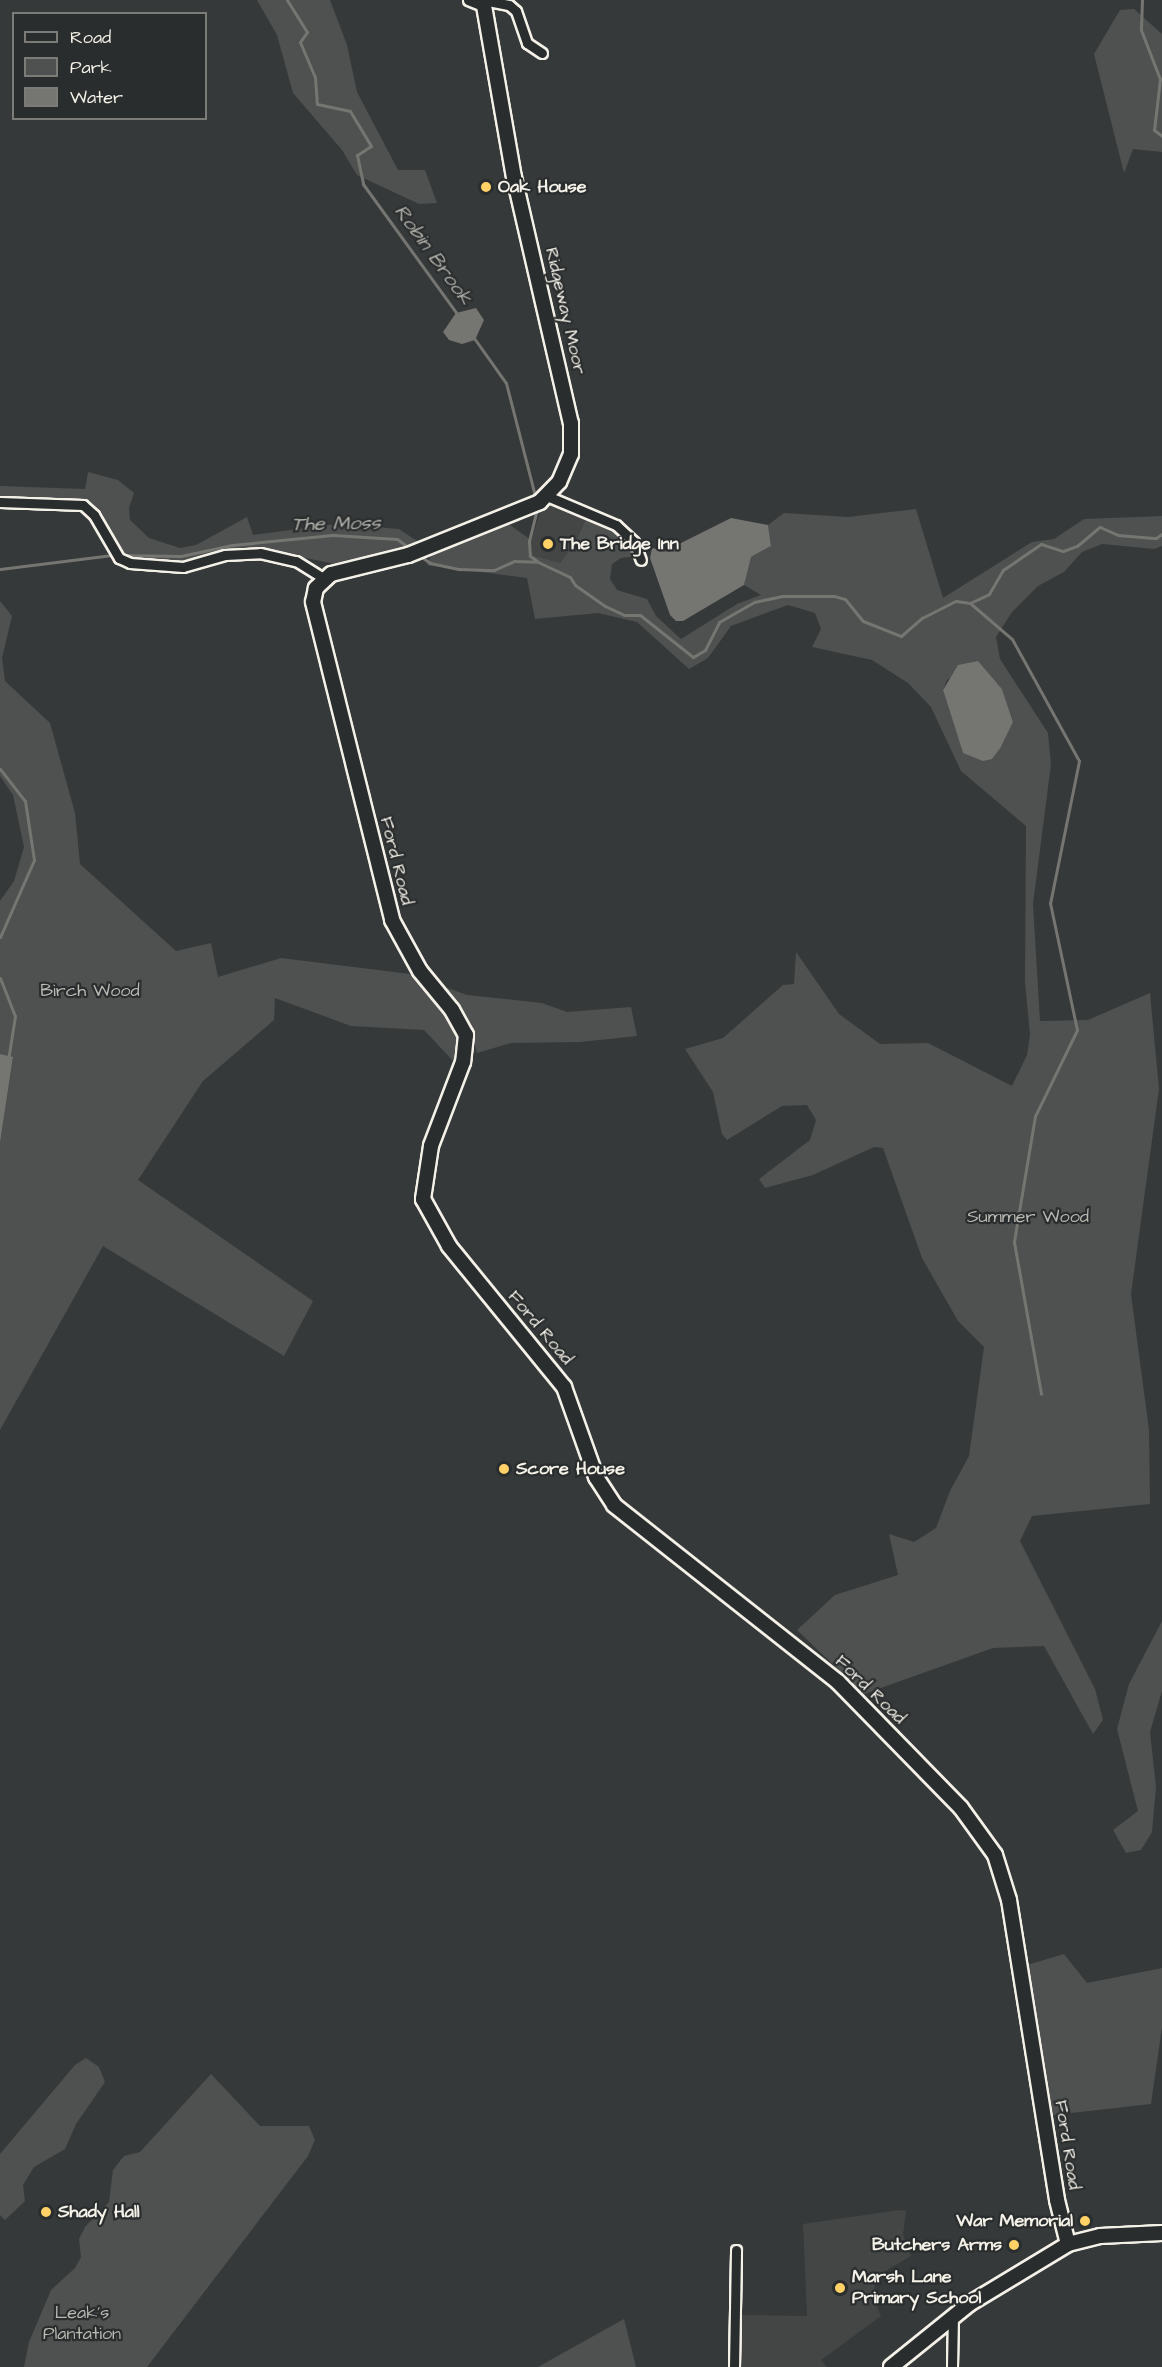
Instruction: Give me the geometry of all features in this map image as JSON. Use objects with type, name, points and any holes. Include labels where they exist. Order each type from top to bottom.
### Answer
[{"type":"street","points":[[468,0],[509,5],[516,11],[527,43],[542,53]]},
{"type":"street","name":"Ridgeway Moor","points":[[483,2],[514,177],[573,435],[568,464],[540,501]]},
{"type":"street","points":[[0,502],[82,505],[93,515],[119,558],[130,563],[183,567],[225,555],[260,553],[296,561],[325,579],[338,571],[408,555],[540,501],[616,525],[634,542],[641,560]]},
{"type":"street","name":"Ford Road","points":[[325,579],[314,594],[314,615],[392,920],[420,971],[452,1010],[466,1035],[463,1062],[431,1146],[423,1186],[428,1213],[489,1297],[561,1381],[596,1477],[614,1505],[837,1682],[961,1808],[995,1856],[1009,1900],[1052,2169],[1068,2244]]},
{"type":"street","points":[[891,2367],[953,2316],[1068,2244],[1100,2236],[1162,2233]]},
{"type":"street","points":[[734,2367],[735,2250]]},
{"type":"street","points":[[952,2367],[953,2316]]},
{"type":"shaded area","points":[[548,503],[586,519],[576,541],[560,563],[531,555],[531,540],[540,513],[548,509]]},
{"type":"shaded area","name":"Marsh Lane Primary School","points":[[899,2210],[906,2211],[903,2235],[911,2256],[875,2277],[874,2300],[881,2316],[821,2360],[827,2367],[741,2367],[741,2315],[807,2316],[803,2224]]},
{"type":"green space","points":[[257,0],[330,0],[347,45],[357,92],[398,170],[425,170],[437,203],[419,204],[357,175],[342,150],[293,93],[277,35]]},
{"type":"green space","points":[[1134,9],[1162,34],[1162,152],[1133,149],[1124,173],[1094,54],[1120,10]]},
{"type":"green space","points":[[88,472],[118,480],[134,493],[129,508],[130,520],[149,538],[180,548],[196,545],[247,517],[253,535],[338,524],[399,529],[423,545],[340,565],[266,550],[189,562],[140,561],[118,549],[85,503],[0,499],[0,486],[85,489]]},
{"type":"green space","name":"Summer Wood","points":[[916,509],[943,598],[1032,542],[1054,539],[1084,519],[1162,516],[1162,546],[1154,549],[1102,544],[1082,552],[1064,572],[1038,586],[1012,612],[996,637],[1000,659],[1048,733],[1051,764],[1033,904],[1040,1021],[1088,1020],[1150,993],[1159,1089],[1131,1294],[1149,1430],[1150,1504],[1032,1516],[1020,1541],[1095,1689],[1103,1720],[1093,1734],[1044,1646],[993,1648],[864,1694],[797,1630],[835,1595],[898,1575],[889,1534],[914,1542],[936,1528],[950,1491],[969,1456],[984,1347],[958,1321],[922,1258],[883,1148],[874,1147],[813,1175],[765,1188],[759,1179],[810,1140],[816,1120],[807,1105],[782,1106],[727,1140],[722,1134],[713,1092],[685,1049],[723,1038],[783,985],[794,984],[796,952],[839,1014],[880,1044],[928,1043],[1012,1086],[1027,1055],[1030,1035],[1025,982],[1026,826],[961,771],[931,707],[908,683],[872,660],[812,647],[821,629],[815,613],[788,605],[731,626],[708,658],[689,669],[637,622],[598,613],[535,619],[527,578],[427,565],[433,551],[506,522],[531,540],[531,555],[560,563],[576,541],[586,519],[602,523],[626,537],[636,556],[621,558],[612,564],[610,579],[617,590],[647,599],[656,616],[681,639],[737,604],[761,595],[744,585],[746,572],[751,557],[771,546],[768,525],[784,513],[848,517]],"holes":[[[978,662],[1002,689],[1013,722],[1001,747],[963,753],[943,690],[947,680]]]},
{"type":"green space","name":"Birch Wood","points":[[0,601],[12,616],[2,658],[5,681],[50,723],[75,813],[80,864],[176,951],[211,943],[218,977],[281,958],[410,974],[448,1014],[459,1040],[455,1063],[424,1030],[351,1026],[275,998],[274,1020],[203,1081],[138,1180],[313,1301],[284,1356],[103,1246],[0,1430],[0,1143],[13,1058],[0,1054],[0,901],[14,881],[24,847],[13,795],[0,776]]},
{"type":"green space","points":[[436,984],[467,995],[542,1003],[567,1012],[631,1007],[637,1036],[580,1042],[511,1043],[477,1053],[470,1029]]},
{"type":"green space","points":[[1162,1621],[1162,1691],[1150,1732],[1156,1787],[1152,1832],[1141,1850],[1126,1853],[1113,1830],[1138,1811],[1117,1729],[1129,1684]]},
{"type":"green space","points":[[1064,1954],[1087,1983],[1162,1968],[1162,2027],[1151,2104],[1053,2115],[1027,1965]]},
{"type":"green space","points":[[86,2058],[99,2067],[105,2082],[76,2124],[65,2149],[34,2167],[23,2185],[25,2201],[5,2220],[0,2215],[0,2154],[75,2065]]},
{"type":"green space","name":"Leak's Plantation","points":[[211,2074],[260,2126],[309,2126],[315,2140],[308,2156],[147,2367],[24,2367],[29,2342],[51,2290],[75,2268],[81,2257],[79,2239],[85,2227],[109,2202],[113,2170],[124,2156],[140,2152]]},
{"type":"green space","points":[[624,2319],[636,2367],[538,2367],[588,2339]]},
{"type":"water","points":[[476,308],[484,320],[475,340],[462,344],[449,340],[443,332],[456,313]]},
{"type":"water","points":[[731,518],[768,525],[771,546],[751,557],[744,585],[683,621],[676,621],[670,615],[650,558],[652,548],[665,551]]},
{"type":"water","points":[[978,661],[1002,689],[1013,722],[1001,747],[992,759],[983,761],[963,753],[943,690],[958,665]]},
{"type":"water","points":[[0,1054],[13,1057],[0,1143]]},
{"type":"waterway","name":"Robin Brook","points":[[287,0],[307,32],[300,42],[315,77],[317,104],[350,111],[371,146],[357,155],[363,184],[458,315]]},
{"type":"waterway","points":[[1142,0],[1141,30],[1160,79],[1154,130],[1162,136]]},
{"type":"waterway","name":"Robin Brook","points":[[474,338],[506,383],[536,500]]},
{"type":"waterway","name":"Robin Brook","points":[[537,509],[529,541],[530,556],[537,561]]},
{"type":"waterway","name":"The Moss","points":[[419,555],[430,563],[459,569],[494,570],[514,561],[538,562],[570,577],[575,585],[605,606],[624,615],[640,615],[693,657],[705,650],[719,622],[754,602],[782,596],[834,596],[845,599],[863,621],[901,636],[922,618],[956,601],[970,603],[989,594],[1003,570],[1041,544],[1063,551],[1077,546],[1100,527],[1118,535],[1156,538],[1162,534]]},
{"type":"waterway","name":"The Moss","points":[[0,569],[112,555],[181,556],[232,545],[333,535],[397,539],[411,549]]},
{"type":"waterway","points":[[970,603],[1012,639],[1079,761],[1050,903],[1077,1030],[1035,1116],[1014,1242],[1041,1394]]},
{"type":"waterway","points":[[0,769],[25,801],[34,860],[0,937]]},
{"type":"waterway","points":[[0,978],[15,1016],[8,1060]]},
{"type":"place","name":"Oak House","points":[[486,187]]},
{"type":"place","name":"The Bridge Inn","points":[[548,544]]},
{"type":"place","name":"Score House","points":[[504,1469]]},
{"type":"place","name":"Shady Hall","points":[[46,2212]]},
{"type":"place","name":"War Memorial","points":[[1085,2221]]},
{"type":"place","name":"Butchers Arms","points":[[1014,2245]]},
{"type":"place","name":"Marsh Lane Primary School","points":[[840,2288]]}]
